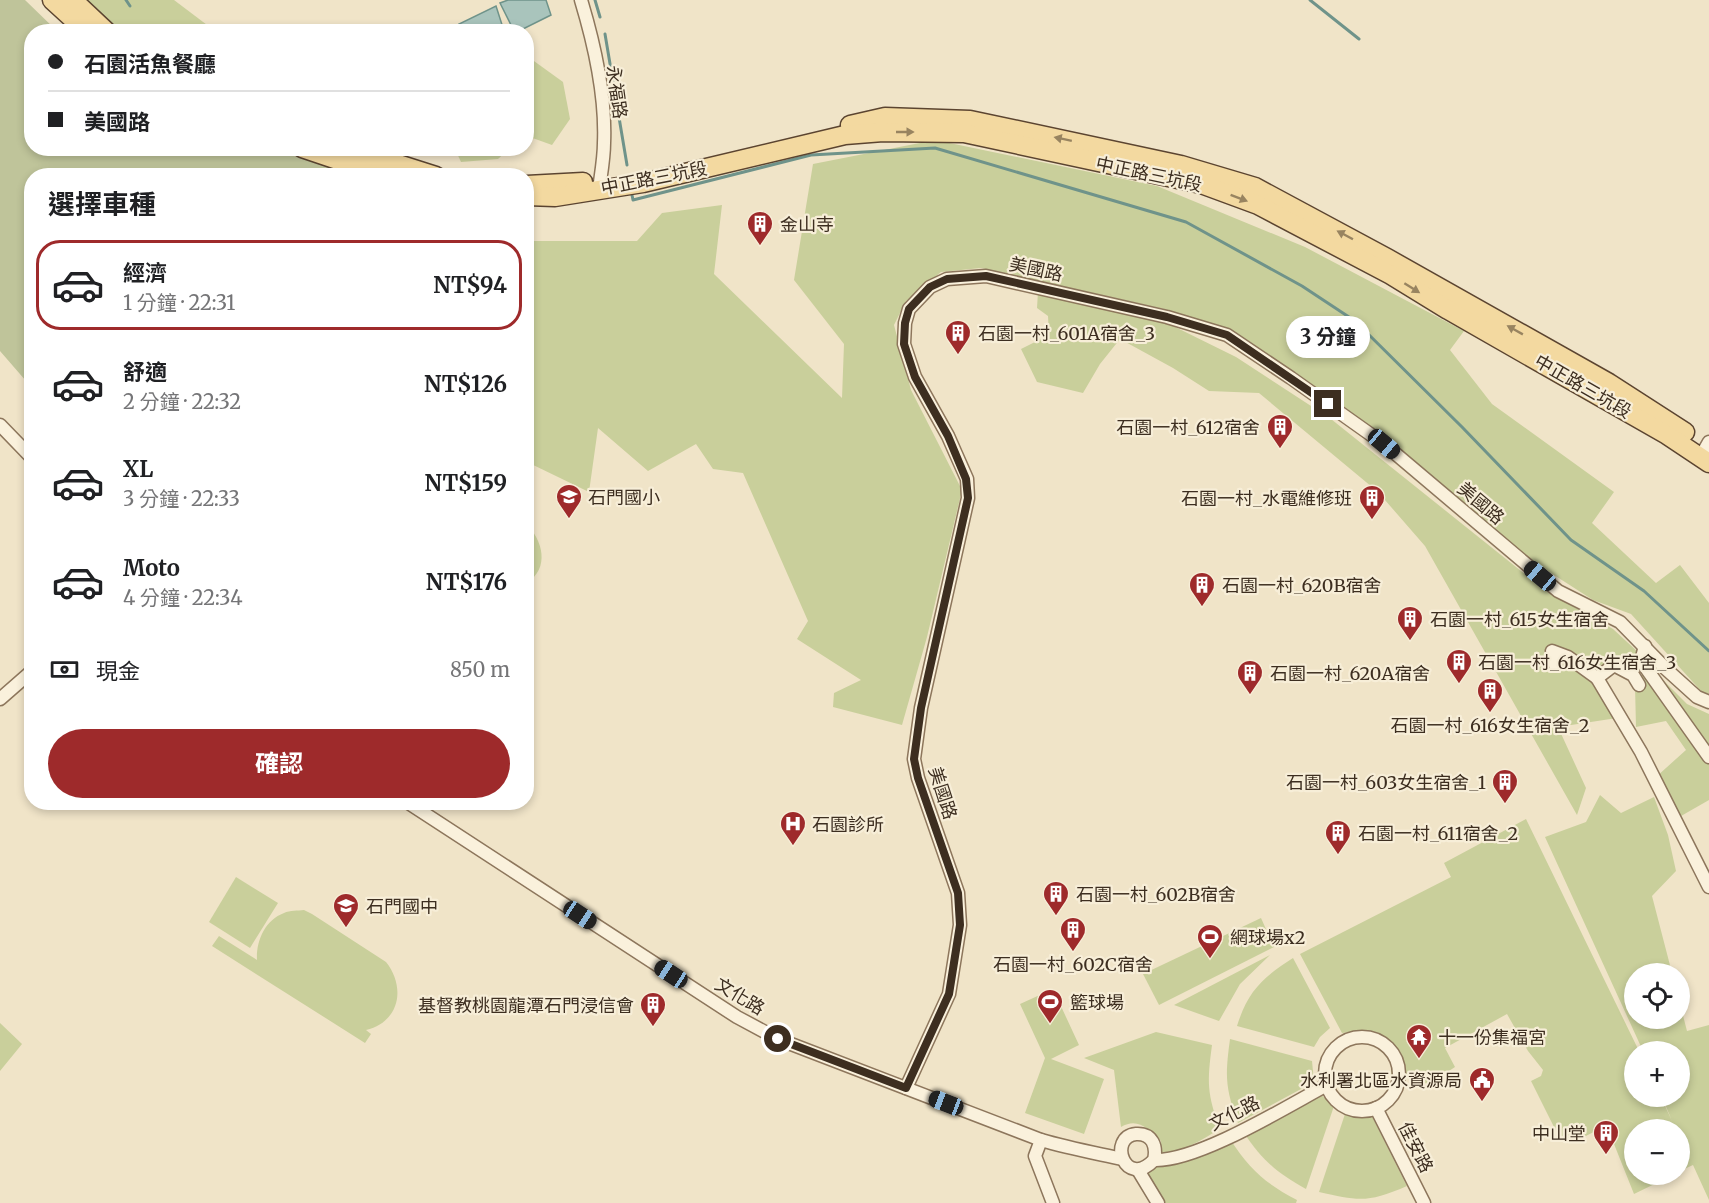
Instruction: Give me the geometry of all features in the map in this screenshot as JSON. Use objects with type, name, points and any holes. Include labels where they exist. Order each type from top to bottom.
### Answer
[{"type":"main road","points":[[52,0],[78,24]]},
{"type":"main road","points":[[73,0],[98,24]]},
{"type":"main road","name":"中正路三坑段","points":[[534,185],[643,183],[845,135],[883,132],[964,133],[1201,184],[1258,205],[1391,275],[1619,407],[1707,451]]},
{"type":"main road","points":[[328,156],[367,168]]},
{"type":"main road","points":[[373,156],[411,168]]},
{"type":"main road","name":"中正路三坑段","points":[[534,196],[555,197],[600,185]]},
{"type":"street","name":"永福路","points":[[581,0],[588,24],[603,106],[604,143],[600,185]]},
{"type":"street","name":"美國路","points":[[906,1088],[949,994],[960,925],[958,893],[918,778],[914,759],[921,708],[968,498],[966,479],[948,436],[915,377],[904,344],[905,323],[909,309],[930,287],[947,279],[986,276],[1167,317],[1227,335],[1384,444],[1558,591],[1620,622],[1697,697],[1709,702]]},
{"type":"street","points":[[0,425],[24,450]]},
{"type":"street","points":[[1645,646],[1641,661],[1709,757]]},
{"type":"street","points":[[1555,665],[1552,651],[1568,657],[1597,678],[1641,752],[1709,886]]},
{"type":"street","points":[[1597,678],[1614,664],[1633,675],[1639,685]]},
{"type":"street","points":[[0,699],[24,678]]},
{"type":"street","name":"文化路","points":[[419,810],[737,1017],[778,1039],[1041,1140],[1077,1151],[1122,1159],[1126,1165],[1138,1170],[1147,1167],[1154,1160],[1167,1161],[1192,1153],[1234,1134],[1327,1085]]},
{"type":"street","points":[[1356,1038],[1375,1040],[1383,1044],[1395,1059],[1398,1078],[1391,1096],[1376,1107],[1361,1111],[1346,1107],[1334,1098],[1327,1085],[1325,1070],[1327,1062],[1335,1049],[1347,1040],[1356,1038]]},
{"type":"street","name":"佳安路","points":[[1376,1107],[1424,1203]]},
{"type":"street","points":[[1122,1159],[1121,1149],[1125,1140],[1134,1134],[1144,1135],[1152,1141],[1156,1150],[1154,1160]]},
{"type":"street","points":[[1041,1140],[1035,1156],[1053,1203]]},
{"type":"street","points":[[1138,1170],[1158,1203]]},
{"type":"green space","points":[[0,0],[25,0],[50,24],[24,24],[24,156],[294,156],[334,168],[24,168],[24,379],[0,351]]},
{"type":"green space","points":[[85,0],[174,0],[206,24],[113,24]]},
{"type":"green space","points":[[534,61],[563,82],[570,119],[552,145],[534,139]]},
{"type":"green space","points":[[935,140],[1157,186],[1305,247],[1464,331],[1450,350],[1492,404],[1614,492],[1592,523],[1656,583],[1680,565],[1709,603],[1709,694],[1702,692],[1631,614],[1593,600],[1526,557],[1295,375],[1164,309],[981,268],[941,272],[906,301],[894,325],[911,390],[962,490],[927,637],[902,725],[833,707],[834,693],[861,680],[797,639],[808,621],[743,473],[713,469],[696,444],[648,471],[598,428],[589,492],[534,465],[534,241],[637,241],[662,213],[722,205],[714,274],[842,398],[844,344],[794,280],[813,164]]},
{"type":"green space","points":[[458,156],[501,156],[498,159],[461,162]]},
{"type":"green space","points":[[1038,292],[1161,320],[1236,357],[1331,419],[1546,591],[1613,629],[1639,653],[1600,674],[1617,718],[1558,727],[1586,788],[1577,815],[1425,546],[1378,492],[1259,393],[1209,391],[1120,339],[1100,364],[1083,393],[1037,382],[1021,349],[1049,335],[1048,316],[1037,308]]},
{"type":"green space","points":[[534,534],[542,554],[539,570],[534,577]]},
{"type":"green space","points":[[1648,665],[1687,704],[1709,714],[1709,800],[1681,816],[1656,777],[1686,750],[1666,721],[1636,727],[1635,686]]},
{"type":"green space","points":[[1600,795],[1621,813],[1654,797],[1668,835],[1676,871],[1652,896],[1669,963],[1624,963],[1624,1010],[1545,837],[1586,822]]},
{"type":"green space","points":[[1526,819],[1624,1020],[1624,1029],[1628,1029],[1634,1041],[1624,1041],[1624,1107],[1666,1107],[1671,1119],[1624,1119],[1624,1169],[1612,1139],[1618,1136],[1611,1123],[1582,1138],[1560,1139],[1531,1081],[1541,1076],[1543,1070],[1528,1051],[1507,1014],[1445,1048],[1455,1067],[1429,1084],[1391,1075],[1389,1054],[1379,1040],[1363,1033],[1342,1033],[1300,954],[1451,877],[1444,863]]},
{"type":"green space","points":[[236,877],[278,903],[250,948],[209,922]]},
{"type":"green space","points":[[304,910],[386,962],[392,972],[397,992],[393,1012],[377,1026],[366,1030],[371,1034],[365,1043],[212,946],[219,936],[257,960],[260,939],[267,926],[277,916],[286,912]]},
{"type":"green space","name":"網球場x2","points":[[1261,918],[1274,947],[1159,1005],[1143,974]]},
{"type":"green space","points":[[1270,955],[1240,984],[1219,1021],[1174,1005]]},
{"type":"green space","points":[[1293,958],[1330,1028],[1320,1037],[1314,1047],[1237,1026],[1251,994],[1273,972]]},
{"type":"green space","points":[[1053,989],[1079,1045],[1051,1059],[1104,1079],[1084,1134],[1025,1113],[1045,1058],[1020,1004]]},
{"type":"green space","points":[[0,1023],[22,1044],[0,1071]]},
{"type":"green space","points":[[1709,1025],[1709,1200],[1693,1165],[1690,1166],[1690,1119],[1671,1119],[1666,1107],[1690,1107],[1690,1041],[1638,1041],[1633,1029],[1686,1029],[1687,1031]]},
{"type":"green space","points":[[1156,1032],[1212,1045],[1209,1088],[1220,1129],[1191,1145],[1167,1153],[1160,1152],[1161,1141],[1142,1126],[1133,1123],[1121,1127],[1114,1070],[1084,1058]]},
{"type":"green space","points":[[1230,1039],[1312,1061],[1314,1082],[1238,1123],[1227,1081]]},
{"type":"green space","points":[[1319,1093],[1334,1106],[1306,1189],[1271,1165],[1244,1133]]},
{"type":"green space","points":[[1369,1110],[1407,1186],[1373,1198],[1363,1199],[1319,1192],[1346,1111],[1360,1113]]},
{"type":"green space","points":[[1230,1139],[1259,1175],[1297,1200],[1296,1203],[1165,1203],[1145,1168],[1159,1160],[1172,1165],[1194,1158]]},
{"type":"green space","points":[[1630,1185],[1652,1185],[1634,1194]]},
{"type":"water","points":[[508,0],[546,0],[551,15],[533,24],[510,24],[500,3]]},
{"type":"water","points":[[496,6],[502,24],[459,24]]},
{"type":"waterway","points":[[126,0],[130,6]]},
{"type":"waterway","points":[[595,0],[600,17]]},
{"type":"waterway","points":[[1310,0],[1359,39]]},
{"type":"waterway","points":[[605,34],[627,165]]},
{"type":"waterway","points":[[632,195],[633,200],[811,155],[935,148],[1186,222],[1302,286],[1355,321],[1571,540],[1644,591],[1709,651]]},
{"type":"place","name":"金山寺","points":[[760,247]]},
{"type":"place","name":"石園一村_601A宿舍_3","points":[[958,356]]},
{"type":"place","name":"石園一村_612宿舍","points":[[1280,450]]},
{"type":"place","name":"石門國小","points":[[569,520]]},
{"type":"place","name":"石園一村_水電維修班","points":[[1372,521]]},
{"type":"place","name":"石園一村_620B宿舍","points":[[1202,608]]},
{"type":"place","name":"石園一村_615女生宿舍","points":[[1410,642]]},
{"type":"place","name":"石園一村_616女生宿舍_3","points":[[1459,685]]},
{"type":"place","name":"石園一村_620A宿舍","points":[[1250,696]]},
{"type":"place","name":"石園一村_616女生宿舍_2","points":[[1490,714]]},
{"type":"place","name":"石園一村_603女生宿舍_1","points":[[1505,805]]},
{"type":"place","name":"石園診所","points":[[793,847]]},
{"type":"place","name":"石園一村_611宿舍_2","points":[[1338,856]]},
{"type":"place","name":"石園一村_602B宿舍","points":[[1056,917]]},
{"type":"place","name":"石門國中","points":[[346,929]]},
{"type":"place","name":"石園一村_602C宿舍","points":[[1073,953]]},
{"type":"place","name":"網球場x2","points":[[1210,960]]},
{"type":"place","name":"籃球場","points":[[1050,1025]]},
{"type":"place","name":"基督教桃園龍潭石門浸信會","points":[[653,1028]]},
{"type":"place","name":"十一份集福宮","points":[[1419,1060]]},
{"type":"place","name":"水利署北區水資源局","points":[[1482,1103]]},
{"type":"place","name":"中山堂","points":[[1606,1156]]},
{"type":"route","points":[[778,1039],[906,1088],[949,994],[960,925],[958,893],[918,778],[914,759],[921,708],[968,498],[966,479],[948,436],[915,377],[904,344],[905,323],[909,309],[930,287],[947,279],[986,276],[1070,295],[1167,317],[1227,335],[1328,404]]}]
